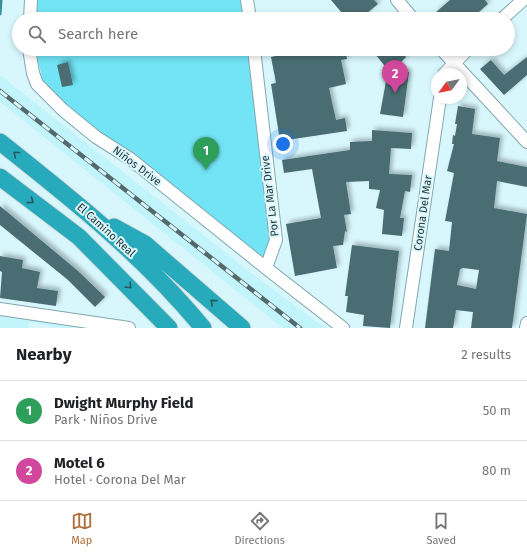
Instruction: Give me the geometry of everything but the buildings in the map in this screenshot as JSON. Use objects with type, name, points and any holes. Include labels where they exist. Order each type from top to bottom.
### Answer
[{"type":"highway","name":"El Camino Real","points":[[0,142],[90,214],[155,274],[203,328]]},
{"type":"highway","points":[[0,177],[79,237],[169,328]]},
{"type":"highway","points":[[90,214],[145,244],[242,328]]},
{"type":"street","points":[[30,12],[31,0]]},
{"type":"street","points":[[247,0],[249,12]]},
{"type":"street","points":[[396,0],[407,12]]},
{"type":"street","points":[[510,12],[523,0]]},
{"type":"street","name":"Niños Drive","points":[[31,56],[33,73],[37,84],[63,110],[96,137],[129,158],[266,268]]},
{"type":"street","name":"Por La Mar Drive","points":[[255,56],[276,240],[266,268]]},
{"type":"street","points":[[448,56],[527,142]]},
{"type":"street","points":[[449,68],[461,56]]},
{"type":"street","name":"Corona Del Mar","points":[[406,328],[439,104]]},
{"type":"street","points":[[266,268],[344,328]]},
{"type":"street","points":[[0,309],[128,328]]},
{"type":"street","points":[[526,328],[527,323]]},
{"type":"shaded area","points":[[37,0],[247,0],[249,12],[36,12]]},
{"type":"shaded area","points":[[37,56],[255,56],[276,240],[266,268],[56,98],[43,81]]},
{"type":"shaded area","points":[[0,75],[258,278],[325,328],[283,328],[0,102]]},
{"type":"shaded area","points":[[0,313],[74,328],[62,328],[29,322],[28,328],[0,328]]},
{"type":"waterway","points":[[0,14],[1,0]]},
{"type":"railway","points":[[0,91],[300,328]]},
{"type":"place","name":"Motel 6","points":[[395,93]]},
{"type":"place","name":"Dwight Murphy Field","points":[[206,170]]}]
